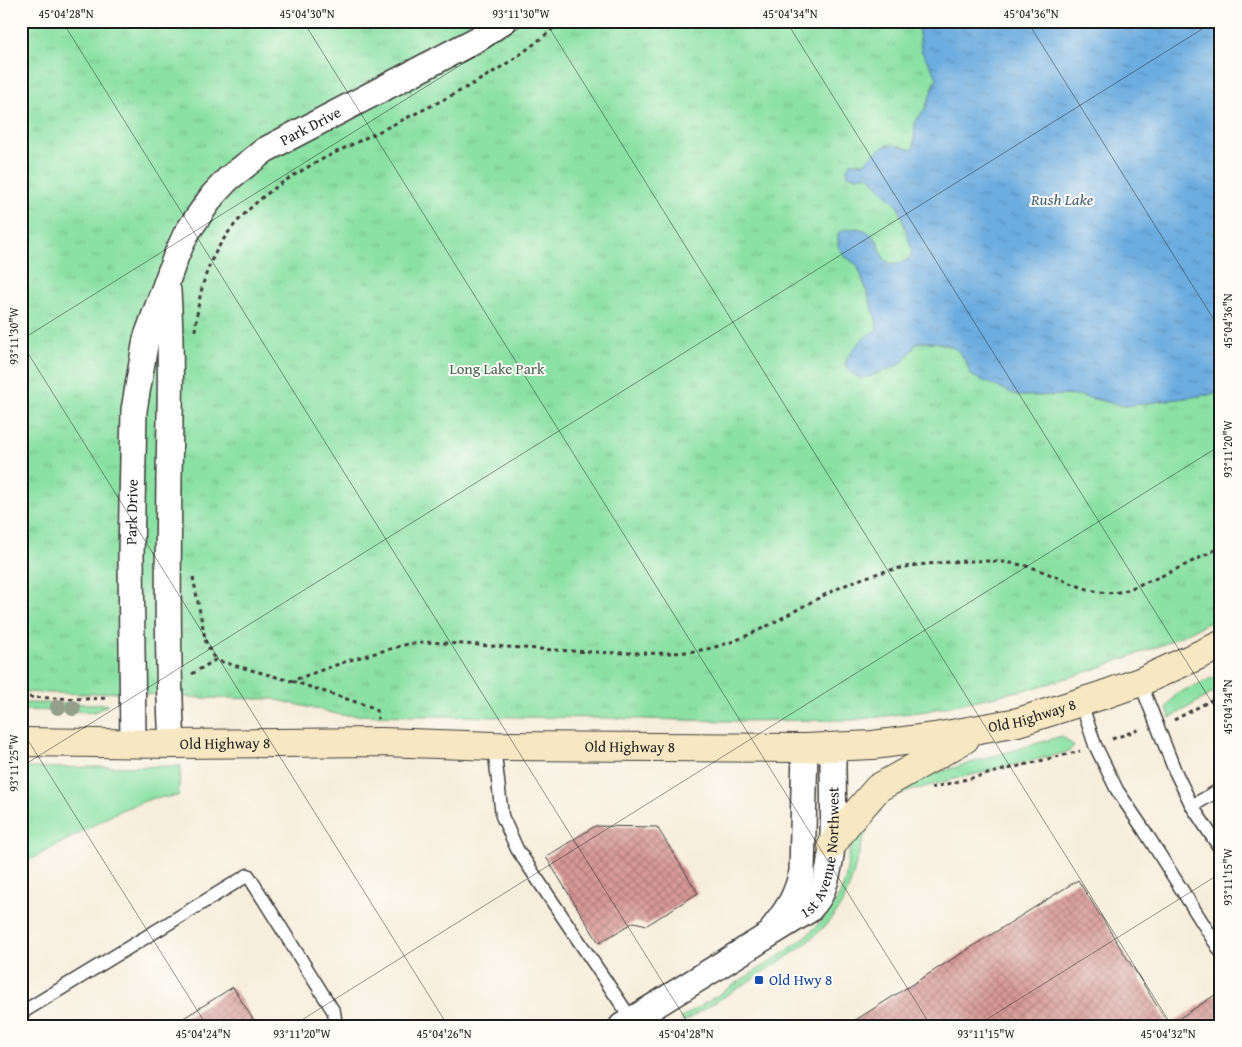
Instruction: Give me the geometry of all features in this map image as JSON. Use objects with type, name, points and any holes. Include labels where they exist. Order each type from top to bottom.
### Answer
[{"type":"street","name":"Park Drive","points":[[133,744],[131,554],[134,410],[146,339],[176,256],[186,234],[201,211],[228,179],[245,164],[286,137],[470,43],[504,21]]},
{"type":"street","name":"Park Drive","points":[[167,283],[171,338],[168,554],[169,688],[172,744]]},
{"type":"street","points":[[134,433],[170,434]]},
{"type":"street","points":[[131,554],[168,554]]},
{"type":"street","name":"Old Highway 8","points":[[21,742],[133,744],[382,742],[494,746],[833,748],[935,737],[1018,722],[1081,703],[1140,682],[1221,646]]},
{"type":"street","points":[[832,844],[878,788],[985,728]]},
{"type":"street","name":"1st Avenue Northwest","points":[[768,935],[787,910],[797,892],[802,872],[805,748]]},
{"type":"street","name":"1st Avenue Northwest","points":[[636,1021],[809,910],[822,893],[829,871],[832,844],[833,748]]},
{"type":"lane","points":[[1140,682],[1175,770],[1192,806],[1221,850]]},
{"type":"lane","points":[[1081,703],[1095,745],[1117,790],[1221,952]]},
{"type":"lane","points":[[494,746],[502,816],[517,849],[636,1021]]},
{"type":"lane","points":[[1192,806],[1221,789]]},
{"type":"lane","points":[[21,1013],[248,875],[334,1012],[336,1026]]},
{"type":"path","points":[[194,336],[202,289],[210,265],[227,235],[254,205],[274,188],[298,172],[501,69],[537,43],[561,21]]},
{"type":"path","points":[[291,681],[358,658],[408,644],[424,642],[606,653],[675,653],[697,651],[716,647],[778,621],[839,588],[888,570],[927,564],[997,560],[1027,566],[1092,590],[1108,593],[1119,592],[1153,580],[1221,547]]},
{"type":"path","points":[[193,575],[206,643],[215,660]]},
{"type":"path","points":[[190,675],[215,660],[291,681],[374,708],[377,712],[382,742]]},
{"type":"path","points":[[1172,720],[1221,695]]},
{"type":"path","points":[[21,697],[116,698]]},
{"type":"path","points":[[1109,740],[1142,729]]},
{"type":"path","points":[[929,789],[1080,751]]},
{"type":"green space","name":"Long Lake Park","points":[[21,21],[917,21],[922,52],[937,77],[926,107],[915,123],[914,146],[911,150],[896,146],[885,147],[864,163],[858,162],[856,177],[868,175],[898,206],[912,250],[909,259],[892,265],[883,258],[877,240],[868,232],[858,228],[846,229],[845,256],[858,266],[876,318],[877,329],[858,344],[845,363],[851,372],[859,378],[868,377],[901,364],[918,342],[935,342],[958,349],[967,361],[1019,396],[1077,395],[1125,406],[1221,393],[1221,617],[1162,645],[1090,671],[1037,687],[927,711],[853,720],[727,721],[341,715],[273,699],[202,698],[116,692],[88,694],[21,692]]},
{"type":"green space","points":[[1221,674],[1221,688],[1170,718],[1167,707],[1176,694]]},
{"type":"green space","points":[[21,703],[108,705],[95,712],[21,710]]},
{"type":"green space","points":[[1062,736],[1074,746],[1064,753],[946,781],[893,796],[889,794],[919,778]]},
{"type":"green space","points":[[181,766],[178,796],[153,798],[121,810],[21,865],[21,768]]},
{"type":"green space","points":[[874,806],[881,811],[870,824],[865,835],[843,902],[825,926],[791,954],[683,1022],[681,1018],[787,951],[811,932],[821,921],[839,896],[846,876],[850,848],[854,836]]},
{"type":"water","name":"Rush Lake","points":[[917,21],[1221,21],[1221,393],[1125,406],[1077,395],[1019,396],[970,375],[963,357],[952,347],[945,344],[928,342],[918,342],[901,364],[868,377],[859,378],[851,372],[845,364],[851,352],[858,344],[877,329],[876,318],[858,266],[845,256],[838,246],[838,233],[854,228],[865,230],[874,237],[883,257],[892,265],[909,260],[912,250],[898,206],[868,175],[856,177],[848,175],[847,169],[850,163],[864,163],[884,146],[895,145],[911,150],[914,146],[915,123],[926,107],[937,77],[922,52]]},
{"type":"building","points":[[595,826],[657,827],[698,893],[647,925],[634,922],[599,943],[546,857]]},
{"type":"building","points":[[1078,880],[1169,1025],[1221,991],[1221,1026],[846,1026]]},
{"type":"building","points":[[233,987],[257,1026],[171,1026]]},
{"type":"place","name":"Old Hwy 8","points":[[759,980]]}]
